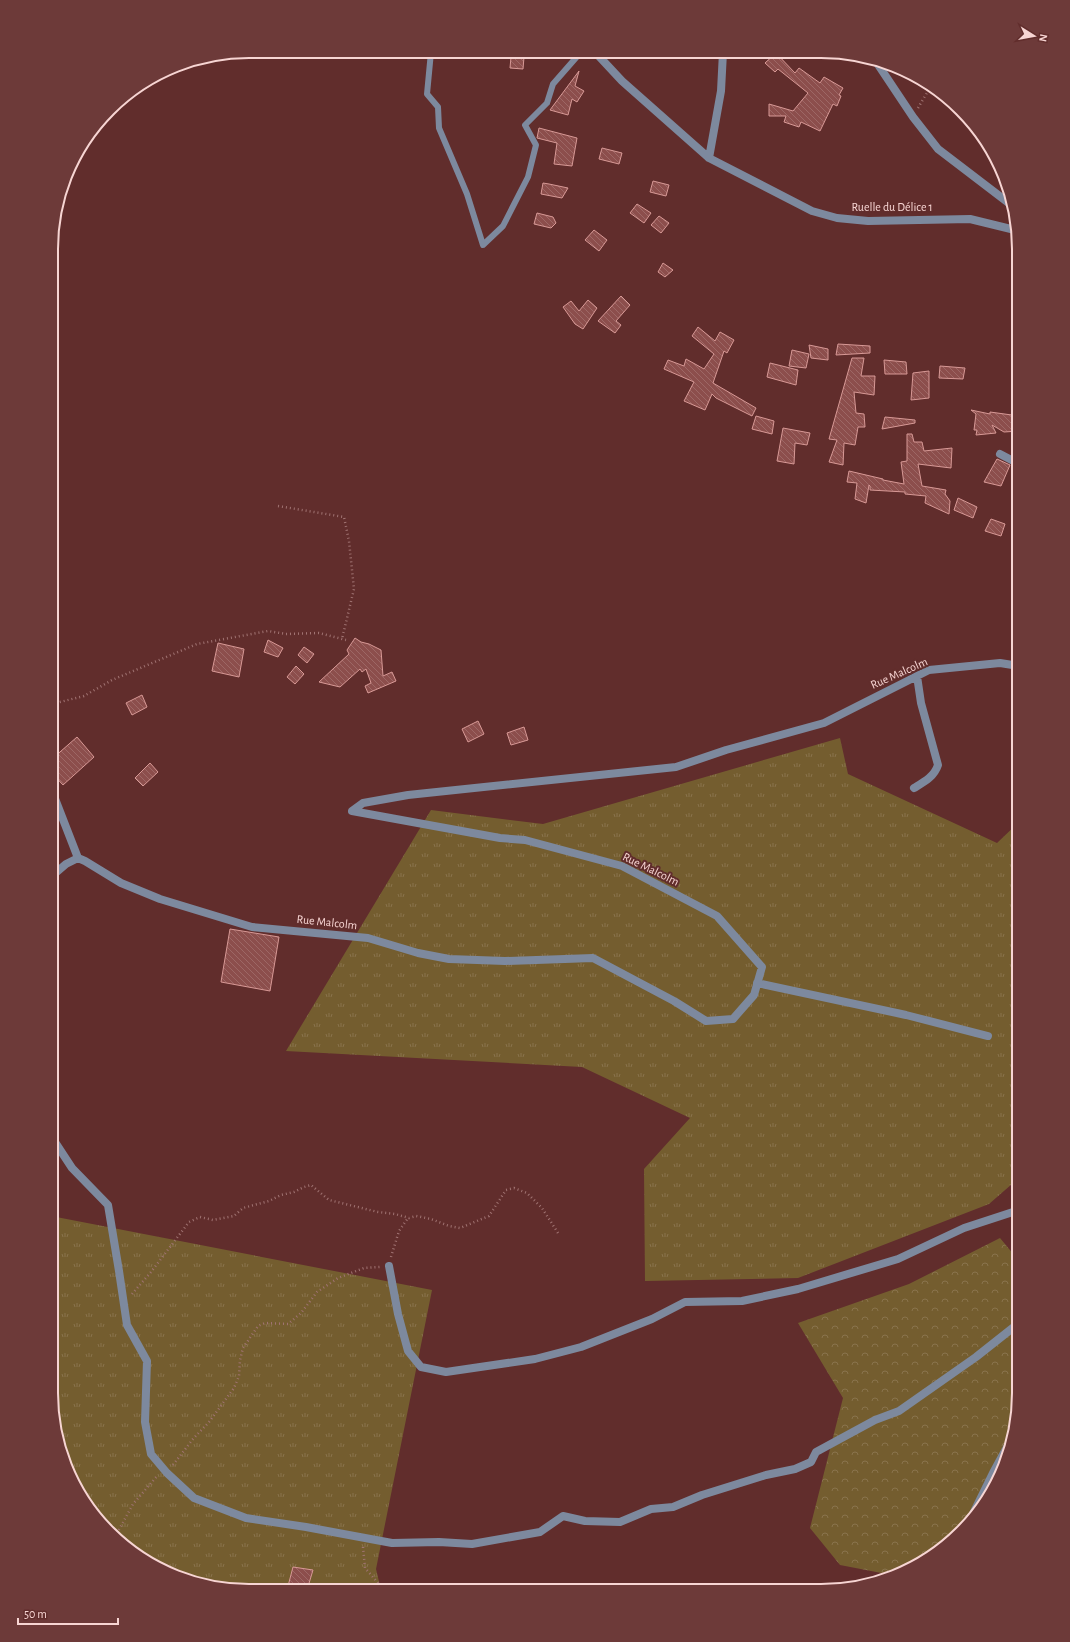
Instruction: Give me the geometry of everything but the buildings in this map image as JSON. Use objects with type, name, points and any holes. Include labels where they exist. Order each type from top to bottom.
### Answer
[{"type":"street","name":"Ruelle du Délice 1","points":[[601,58],[622,81],[709,158],[812,211],[837,218],[868,221],[970,219],[1011,229]]},
{"type":"street","points":[[709,158],[721,91],[723,58]]},
{"type":"street","points":[[880,67],[913,117],[938,149],[1005,200]]},
{"type":"street","points":[[1000,454],[1012,460]]},
{"type":"street","name":"Rue Malcolm","points":[[78,858],[121,883],[160,899],[252,927],[368,938],[418,953],[449,959],[505,961],[593,958],[674,1001],[706,1021],[733,1019],[754,995],[762,968],[717,916],[622,866],[525,840],[500,838],[352,811],[364,803],[408,795],[676,767],[726,750],[824,723],[929,670],[1000,663],[1012,665]]},
{"type":"street","points":[[914,788],[930,778],[936,772],[938,765],[921,703],[917,676]]},
{"type":"street","points":[[58,806],[78,858],[66,864],[58,871]]},
{"type":"street","points":[[757,983],[906,1015],[988,1036]]},
{"type":"street","points":[[58,1147],[72,1168],[108,1205],[127,1326],[147,1362],[145,1422],[151,1454],[165,1471],[194,1498],[246,1518],[392,1542],[472,1544],[540,1532],[563,1516],[585,1521],[620,1522],[651,1510],[672,1507],[702,1495],[766,1475],[795,1469],[811,1462],[816,1452],[875,1420],[899,1411],[976,1357],[1012,1329]]},
{"type":"street","points":[[389,1266],[398,1314],[408,1351],[421,1367],[446,1372],[535,1359],[581,1347],[652,1319],[685,1302],[742,1301],[798,1289],[898,1259],[964,1228],[1012,1212]]},
{"type":"street","points":[[982,1496],[998,1464]]},
{"type":"lane","points":[[431,58],[427,94],[438,107],[439,128],[467,194],[483,245],[503,226],[528,177],[536,145],[525,125],[547,103],[553,84],[576,58]]},
{"type":"path","points":[[913,117],[928,91]]},
{"type":"path","points":[[278,506],[344,518],[349,541],[354,589],[342,639]]},
{"type":"path","points":[[58,702],[84,696],[112,680],[197,644],[268,631],[286,634],[318,633],[346,640]]},
{"type":"path","points":[[124,1303],[151,1272],[189,1222],[200,1217],[213,1220],[234,1216],[243,1208],[269,1201],[281,1194],[294,1192],[311,1185],[329,1200],[409,1218],[416,1216],[431,1219],[449,1226],[460,1228],[489,1216],[506,1190],[514,1188],[527,1193],[537,1203],[558,1233]]},
{"type":"path","points":[[118,1532],[133,1504],[209,1422],[234,1388],[239,1376],[240,1360],[243,1348],[258,1326],[265,1324],[288,1324],[301,1312],[317,1292],[338,1278],[364,1268],[389,1266],[399,1231],[409,1218]]},
{"type":"path","points":[[361,1537],[365,1568],[379,1584]]},
{"type":"green space","points":[[840,738],[848,774],[997,843],[1012,829],[1012,1184],[989,1204],[798,1278],[645,1281],[644,1169],[690,1118],[582,1067],[286,1051],[431,810],[543,824]]},
{"type":"green space","points":[[58,1217],[432,1290],[376,1569],[380,1584],[236,1584],[212,1580],[187,1574],[153,1558],[123,1537],[105,1519],[84,1489],[68,1455],[58,1406]]},
{"type":"green space","points":[[1000,1238],[1012,1253],[1012,1406],[1002,1455],[992,1478],[973,1509],[947,1537],[937,1545],[906,1564],[884,1574],[840,1565],[810,1528],[843,1398],[798,1323],[909,1284]]}]
